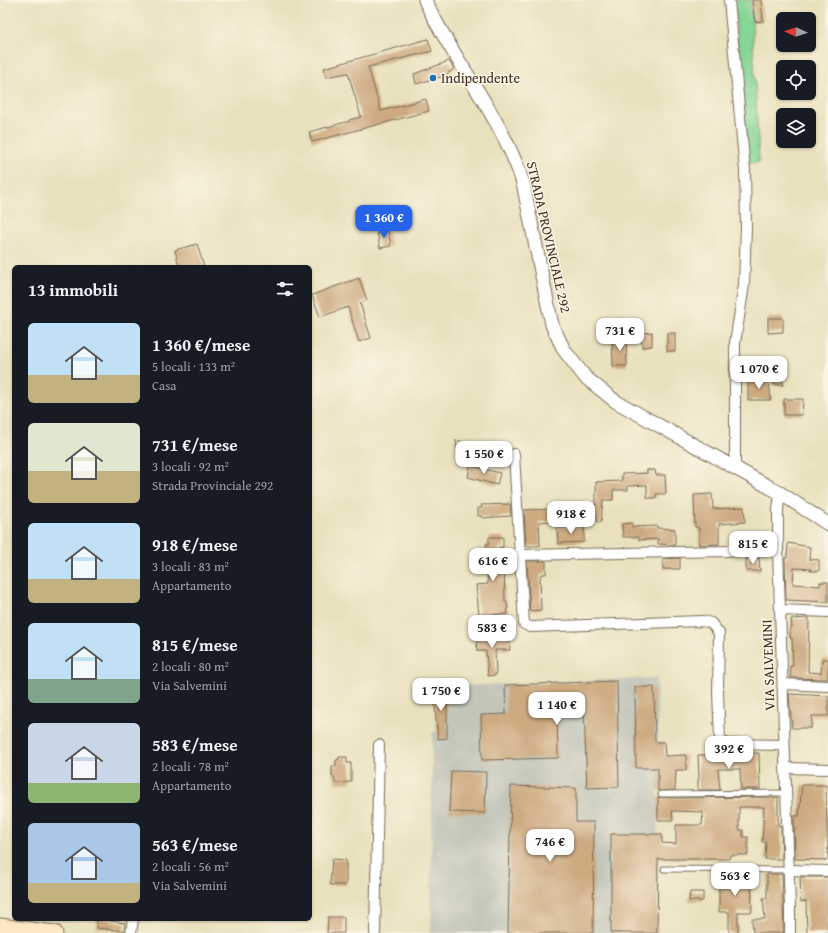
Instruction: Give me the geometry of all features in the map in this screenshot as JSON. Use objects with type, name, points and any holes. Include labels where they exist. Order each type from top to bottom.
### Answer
[{"type":"main road","points":[[0,926],[55,933]]},
{"type":"street","name":"STRADA PROVINCIALE 292","points":[[425,0],[439,27],[504,135],[516,162],[523,183],[552,325],[564,350],[585,377],[615,401],[735,467],[780,493],[828,524]]},
{"type":"street","points":[[729,0],[745,170],[746,227],[744,286],[735,343],[735,467]]},
{"type":"street","points":[[514,454],[522,620],[526,626],[702,621],[711,623],[719,633],[720,643],[718,692],[720,740],[727,744],[784,745]]},
{"type":"street","name":"VIA SALVEMINI","points":[[780,493],[778,510],[778,550],[790,933]]},
{"type":"street","points":[[519,555],[778,550]]},
{"type":"street","points":[[780,610],[828,612]]},
{"type":"street","points":[[783,684],[828,686]]},
{"type":"street","points":[[375,933],[379,745]]},
{"type":"street","points":[[785,768],[828,769]]},
{"type":"street","points":[[789,870],[828,871]]},
{"type":"street","points":[[131,933],[133,921]]},
{"type":"lane","points":[[661,794],[786,793]]},
{"type":"lane","points":[[664,869],[789,870]]},
{"type":"shaded area","points":[[657,678],[657,933],[431,933],[432,732],[437,732],[433,687]]},
{"type":"green space","points":[[734,0],[751,0],[759,162],[748,163]]},
{"type":"building","points":[[752,0],[761,0],[763,21],[755,22]]},
{"type":"building","points":[[428,39],[432,51],[368,67],[381,111],[426,99],[429,111],[312,142],[309,132],[361,117],[348,73],[326,77],[324,68]]},
{"type":"building","points":[[449,61],[454,69],[444,76],[416,84],[414,74]]},
{"type":"building","points":[[388,230],[391,246],[380,248],[377,232]]},
{"type":"building","points":[[197,244],[203,265],[179,265],[175,250]]},
{"type":"building","points":[[359,278],[367,300],[360,303],[371,338],[359,342],[348,307],[320,317],[312,295]]},
{"type":"building","points":[[768,318],[783,318],[783,332],[768,333]]},
{"type":"building","points":[[652,332],[652,346],[642,347],[641,333]]},
{"type":"building","points":[[667,333],[675,333],[675,351],[667,351]]},
{"type":"building","points":[[612,339],[626,339],[627,366],[613,366]]},
{"type":"building","points":[[774,376],[783,376],[783,385],[774,385]]},
{"type":"building","points":[[769,380],[771,400],[748,400],[748,381]]},
{"type":"building","points":[[784,399],[803,399],[802,415],[784,415]]},
{"type":"building","points":[[456,440],[473,445],[471,453],[457,449]]},
{"type":"building","points":[[470,466],[500,473],[497,485],[468,477]]},
{"type":"building","points":[[647,470],[655,470],[656,475],[665,475],[666,494],[656,494],[656,498],[647,498],[647,485],[628,486],[628,490],[613,490],[613,500],[603,500],[601,522],[597,522],[596,512],[590,512],[591,504],[596,505],[596,482],[622,481],[622,474],[647,473]]},
{"type":"building","points":[[712,494],[713,509],[744,507],[745,522],[719,524],[719,544],[699,545],[699,528],[695,527],[694,495]]},
{"type":"building","points":[[510,504],[511,516],[482,518],[482,516],[478,516],[478,508],[482,508],[481,505]]},
{"type":"building","points":[[553,509],[554,521],[539,522],[540,546],[526,546],[524,510]]},
{"type":"building","points":[[632,523],[632,527],[657,526],[657,528],[675,529],[675,545],[658,544],[658,539],[639,540],[639,537],[623,537],[622,524]]},
{"type":"building","points":[[584,527],[584,542],[558,543],[557,528]]},
{"type":"building","points":[[489,537],[503,537],[503,547],[498,548],[499,559],[504,559],[505,602],[507,602],[508,614],[479,615],[476,585],[488,584],[486,544],[489,544]]},
{"type":"building","points":[[788,543],[810,547],[809,559],[819,560],[819,571],[794,568],[793,584],[820,586],[820,582],[828,582],[828,602],[786,600],[785,558],[787,558]]},
{"type":"building","points":[[680,558],[680,569],[663,569],[663,559]]},
{"type":"building","points":[[759,558],[760,571],[746,571],[746,559]]},
{"type":"building","points":[[527,561],[546,561],[546,574],[541,574],[540,579],[541,610],[530,611]]},
{"type":"building","points":[[809,618],[808,672],[821,673],[822,659],[828,659],[828,679],[791,678],[790,666],[793,666],[792,638],[790,638],[790,627],[792,627],[791,619]]},
{"type":"building","points":[[476,633],[482,633],[482,636],[509,635],[510,650],[495,650],[496,675],[488,676],[486,651],[477,651]]},
{"type":"building","points":[[617,681],[619,787],[587,788],[584,709],[557,710],[558,758],[482,760],[481,715],[506,714],[505,685]]},
{"type":"building","points":[[635,687],[654,687],[655,742],[664,742],[665,756],[686,755],[686,770],[676,770],[675,790],[658,791],[658,768],[636,768]]},
{"type":"building","points":[[433,688],[447,690],[447,738],[438,739]]},
{"type":"building","points":[[789,694],[828,696],[828,716],[812,716],[811,728],[792,728]]},
{"type":"building","points":[[759,753],[760,789],[741,789],[740,769],[718,769],[720,790],[698,790],[698,755]]},
{"type":"building","points":[[339,757],[347,757],[347,763],[351,763],[351,782],[335,783],[334,776],[332,776],[332,766],[336,766],[336,760],[338,760]]},
{"type":"building","points":[[451,771],[486,772],[485,813],[449,812]]},
{"type":"building","points":[[802,785],[826,785],[828,860],[795,859],[794,816],[799,816]]},
{"type":"building","points":[[511,786],[576,788],[576,822],[594,822],[593,933],[508,933]]},
{"type":"building","points":[[658,797],[778,797],[778,825],[781,826],[782,859],[765,859],[766,842],[762,842],[764,807],[739,807],[739,830],[743,830],[743,837],[748,837],[748,855],[730,855],[729,859],[658,859],[657,933],[611,933],[611,834],[662,834],[662,843],[676,844],[676,825],[702,825],[703,812],[672,811],[673,820],[658,820]]},
{"type":"building","points":[[332,859],[346,860],[346,885],[330,885]]},
{"type":"building","points":[[751,874],[752,912],[738,912],[738,933],[729,933],[729,912],[719,912],[719,875]]},
{"type":"building","points":[[767,874],[782,874],[784,933],[753,933],[752,919],[765,919],[763,898],[767,898]]},
{"type":"building","points":[[800,877],[828,877],[828,933],[807,933],[806,901],[801,902]]},
{"type":"building","points":[[690,892],[703,892],[703,901],[689,901]]},
{"type":"building","points":[[328,917],[344,917],[344,933],[327,933]]},
{"type":"building","points":[[97,921],[125,923],[124,931],[97,928]]},
{"type":"place","name":"Indipendente","points":[[433,78]]}]
